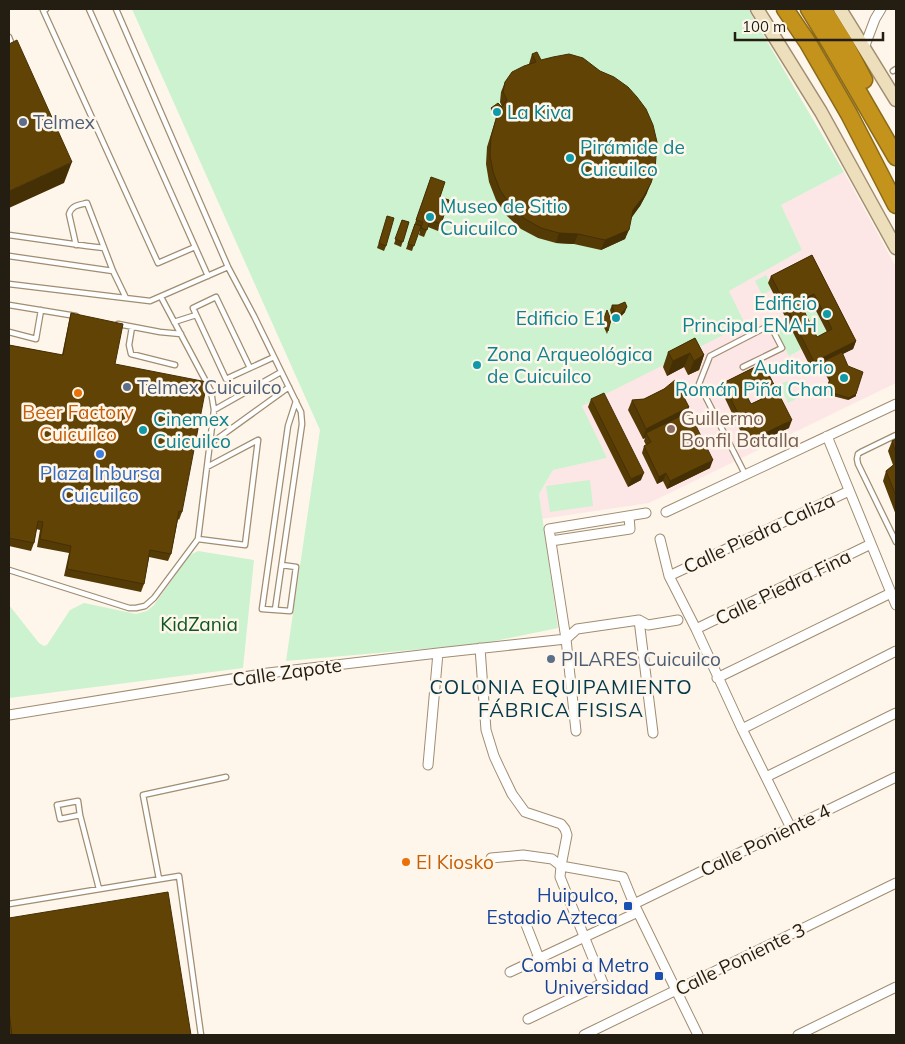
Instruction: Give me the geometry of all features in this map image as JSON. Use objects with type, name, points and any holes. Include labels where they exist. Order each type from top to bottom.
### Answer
[{"type":"highway","points":[[783,9],[808,43],[849,114],[896,205]]},
{"type":"highway","points":[[795,9],[864,121],[896,182]]},
{"type":"highway","points":[[809,9],[896,157]]},
{"type":"highway","points":[[823,9],[844,42],[896,142]]},
{"type":"highway","points":[[871,157],[896,216]]},
{"type":"main road","points":[[757,9],[822,112],[896,248]]},
{"type":"main road","points":[[840,9],[896,100]]},
{"type":"street","points":[[864,48],[875,19],[882,9]]},
{"type":"street","points":[[666,512],[896,404]]},
{"type":"street","points":[[827,436],[896,605]]},
{"type":"street","name":"Calle Piedra Caliza","points":[[670,576],[849,491]]},
{"type":"street","points":[[576,731],[566,639],[549,529],[646,513]]},
{"type":"street","points":[[551,541],[630,529],[629,516]]},
{"type":"street","points":[[660,539],[670,576],[791,828]]},
{"type":"street","name":"Calle Piedra Fina","points":[[696,629],[871,544]]},
{"type":"street","points":[[718,678],[891,593]]},
{"type":"street","points":[[566,639],[577,629],[639,620],[648,625],[678,620]]},
{"type":"street","points":[[639,620],[653,733]]},
{"type":"street","name":"Calle Zapote","points":[[9,715],[268,673],[566,639]]},
{"type":"street","points":[[480,648],[486,730],[494,756],[512,794],[525,812],[561,824],[565,829],[567,835],[560,877],[603,983],[528,1019]]},
{"type":"street","points":[[742,729],[896,651]]},
{"type":"street","points":[[428,765],[438,653]]},
{"type":"street","points":[[766,777],[896,713]]},
{"type":"street","name":"Calle Poniente 4","points":[[510,972],[584,937],[791,828],[896,777]]},
{"type":"street","points":[[491,858],[522,854],[552,859],[561,866],[623,876],[636,908],[698,1035]]},
{"type":"street","name":"Calle Poniente 3","points":[[584,1035],[896,883]]},
{"type":"street","points":[[525,922],[539,958]]},
{"type":"street","points":[[798,1035],[896,987]]},
{"type":"lane","points":[[46,9],[43,10],[158,263],[195,247]]},
{"type":"lane","points":[[89,9],[208,276]]},
{"type":"lane","points":[[116,9],[228,266],[301,412],[302,424],[275,610]]},
{"type":"lane","points":[[9,37],[17,54]]},
{"type":"lane","points":[[76,245],[69,214],[70,210],[73,207],[87,203],[113,271],[126,298]]},
{"type":"lane","points":[[9,234],[104,248]]},
{"type":"lane","points":[[9,256],[113,271]]},
{"type":"lane","points":[[9,284],[150,301],[228,266]]},
{"type":"lane","points":[[9,570],[129,608],[136,608],[145,606],[154,598],[198,539],[214,410],[210,391],[160,297]]},
{"type":"lane","points":[[250,368],[216,297],[193,308],[226,379],[250,368],[274,357]]},
{"type":"lane","points":[[9,305],[77,316]]},
{"type":"lane","points":[[9,332],[36,339],[41,310]]},
{"type":"lane","points":[[174,322],[196,315]]},
{"type":"lane","points":[[114,323],[181,334]]},
{"type":"lane","points":[[743,367],[782,348],[770,325],[710,356],[699,384],[745,474]]},
{"type":"lane","points":[[132,326],[129,345],[131,354],[175,365]]},
{"type":"lane","points":[[214,410],[281,372]]},
{"type":"lane","points":[[210,444],[289,387]]},
{"type":"lane","points":[[282,565],[296,567],[290,612],[262,610],[288,426],[296,401]]},
{"type":"lane","points":[[896,435],[861,452],[858,454],[857,459],[896,542]]},
{"type":"lane","points":[[198,539],[245,545],[258,440],[207,467]]},
{"type":"lane","points":[[159,879],[143,795],[226,777]]},
{"type":"lane","points":[[80,815],[60,819],[57,804],[78,801],[98,889]]},
{"type":"lane","points":[[9,904],[179,876],[201,1035]]},
{"type":"shaded area","points":[[844,172],[896,267],[896,383],[649,503],[542,519],[539,494],[553,470],[607,458],[581,406],[744,324],[728,291],[802,250],[780,205]]},
{"type":"green space","name":"Zona Arqueológica de Cuicuilco","points":[[132,9],[748,9],[844,172],[781,205],[802,250],[729,291],[745,324],[582,406],[607,458],[553,470],[539,494],[558,628],[480,644],[286,661],[320,430]]},
{"type":"green space","points":[[766,275],[771,290],[762,295],[755,281]]},
{"type":"green space","points":[[811,301],[829,337],[815,344],[796,309]]},
{"type":"green space","points":[[787,320],[802,349],[789,356],[774,326]]},
{"type":"green space","points":[[787,381],[796,399],[788,403],[779,385]]},
{"type":"green space","points":[[590,480],[593,506],[550,512],[546,486]]},
{"type":"green space","name":"KidZania","points":[[198,551],[254,560],[243,668],[9,698],[9,605],[39,643],[44,646],[47,645],[70,610],[84,603],[136,614],[147,611],[154,605],[189,556]]},
{"type":"building","name":"Telmex","points":[[17,40],[72,162],[9,191],[9,44]]},
{"type":"building","name":"Pirámide de Cuicuilco","points":[[537,52],[541,60],[569,54],[583,58],[600,71],[614,77],[628,87],[646,109],[653,125],[657,142],[655,170],[644,196],[633,210],[629,230],[605,240],[578,234],[559,233],[541,228],[525,219],[511,206],[500,190],[493,172],[490,155],[491,137],[498,112],[507,100],[503,92],[505,82],[512,72],[536,62],[532,54]]},
{"type":"building","points":[[498,103],[502,107],[497,116],[491,108]]},
{"type":"building","name":"Museo de Sitio Cuicuilco","points":[[431,177],[445,182],[440,197],[449,200],[441,224],[430,220],[427,230],[421,228],[423,222],[416,220]]},
{"type":"building","points":[[387,216],[394,218],[386,246],[379,243]]},
{"type":"building","points":[[402,220],[409,222],[403,242],[395,239]]},
{"type":"building","points":[[415,224],[421,226],[414,246],[408,244]]},
{"type":"building","name":"Edificio Principal ENAH","points":[[812,255],[856,341],[814,362],[771,276]],"holes":[[[814,294],[832,329],[817,337],[799,301]]]},
{"type":"building","points":[[625,302],[627,307],[616,319],[612,305]]},
{"type":"building","points":[[607,310],[611,320],[608,331],[603,321]]},
{"type":"building","name":"Plaza Inbursa Cuicuilco","points":[[71,313],[123,324],[115,364],[207,382],[182,512],[179,511],[171,554],[150,550],[144,584],[67,569],[71,546],[40,539],[43,522],[38,521],[34,543],[9,538],[9,345],[63,355]]},
{"type":"building","points":[[695,338],[704,355],[694,361],[690,353],[673,361],[668,352]]},
{"type":"building","name":"Auditorio Román Piña Chan","points":[[842,352],[848,366],[863,372],[856,394],[849,398],[826,391],[830,379],[822,362]]},
{"type":"building","points":[[763,363],[792,420],[751,440],[723,383]],"holes":[[[757,379],[766,397],[751,404],[742,387]]]},
{"type":"building","points":[[675,380],[689,407],[646,429],[632,400],[644,399],[664,389]]},
{"type":"building","points":[[604,393],[644,473],[631,479],[591,399]]},
{"type":"building","points":[[689,412],[713,460],[670,481],[666,473],[659,477],[644,446],[651,442],[646,433]]},
{"type":"building","points":[[896,439],[896,453],[892,441]]},
{"type":"building","points":[[896,463],[896,496],[886,471]]},
{"type":"building","points":[[168,892],[191,1035],[12,1035],[9,1012],[9,918]]},
{"type":"place","name":"La Kiva","points":[[497,112]]},
{"type":"place","name":"Telmex","points":[[23,122]]},
{"type":"place","name":"Pirámide de Cuicuilco","points":[[570,158]]},
{"type":"place","name":"Museo de Sitio Cuicuilco","points":[[430,217]]},
{"type":"place","name":"Edificio Principal ENAH","points":[[827,314]]},
{"type":"place","name":"Edificio E1","points":[[616,318]]},
{"type":"place","name":"Zona Arqueológica de Cuicuilco","points":[[477,365]]},
{"type":"place","name":"Auditorio Román Piña Chan","points":[[844,378]]},
{"type":"place","name":"Telmex Cuicuilco","points":[[127,387]]},
{"type":"place","name":"Beer Factory Cuicuilco","points":[[78,393]]},
{"type":"place","name":"Guillermo Bonfil Batalla","points":[[671,429]]},
{"type":"place","name":"Cinemex Cuicuilco","points":[[143,430]]},
{"type":"place","name":"Plaza Inbursa Cuicuilco","points":[[100,454]]},
{"type":"place","name":"PILARES Cuicuilco","points":[[551,659]]},
{"type":"place","name":"El Kiosko","points":[[406,862]]},
{"type":"place","name":"Huipulco, Estadio Azteca","points":[[628,906]]},
{"type":"place","name":"Combi a Metro Universidad","points":[[659,976]]},
{"type":"district","name":"COLONIA EQUIPAMIENTO FÁBRICA FISISA","points":[[561,698]]}]
